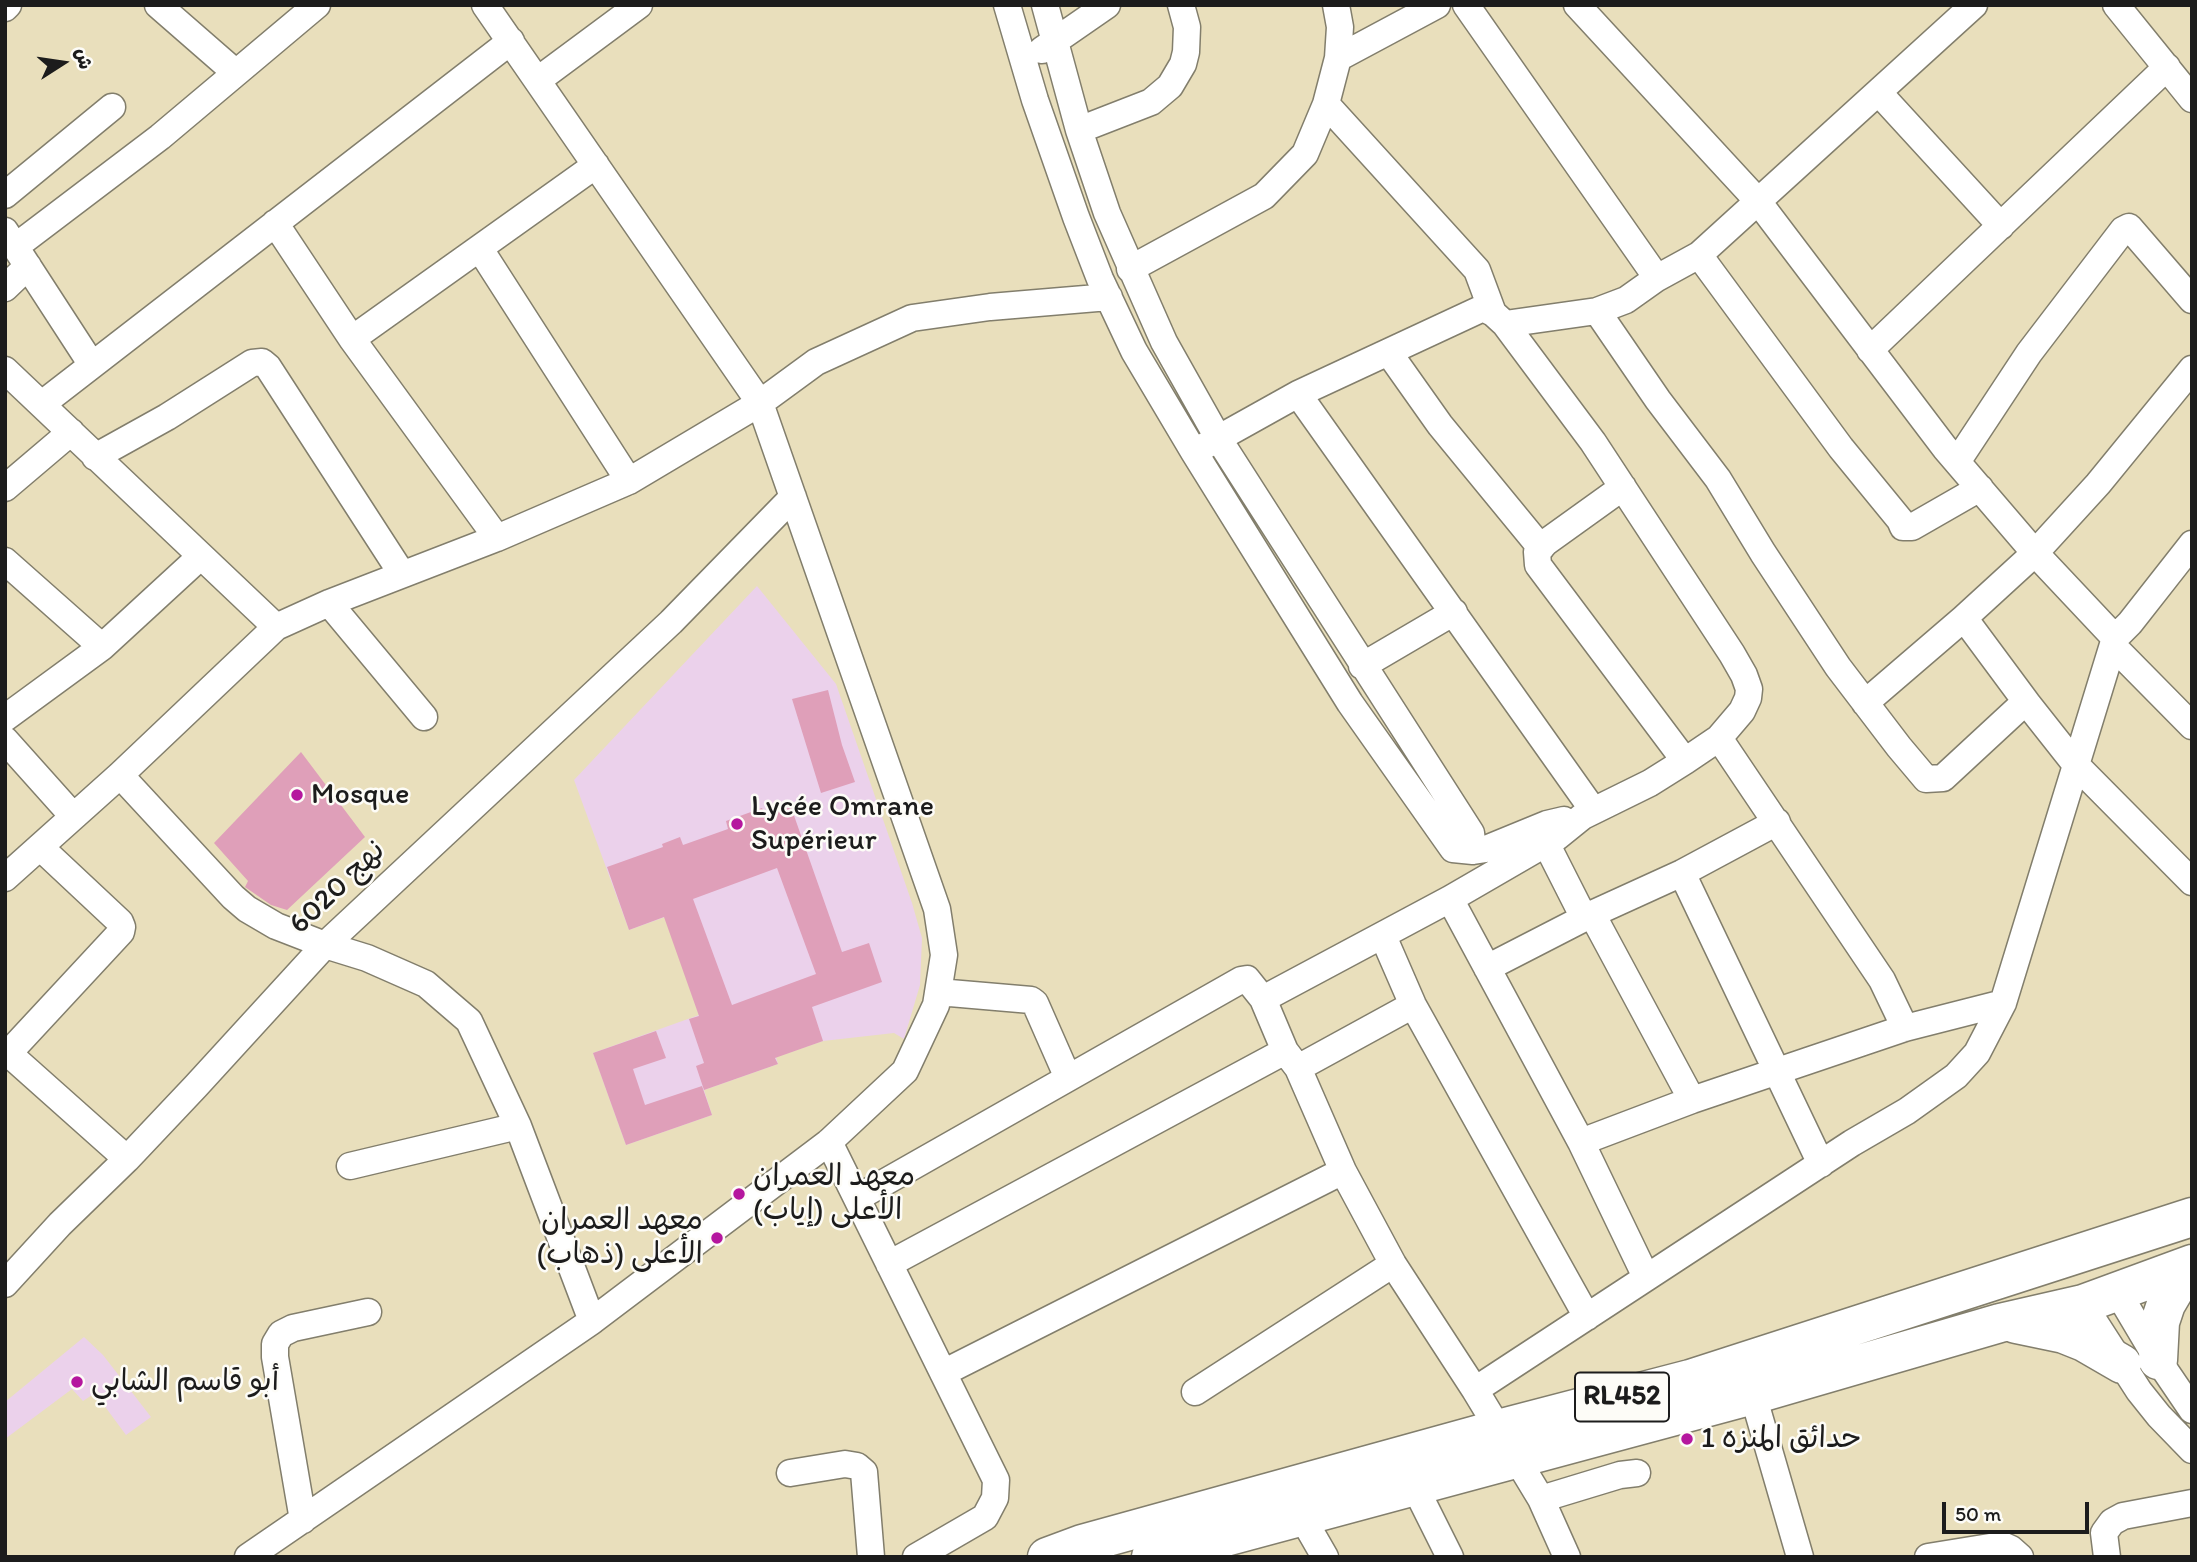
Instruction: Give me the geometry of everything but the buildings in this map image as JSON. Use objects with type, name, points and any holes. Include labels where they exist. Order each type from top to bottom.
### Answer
[{"type":"highway","name":"RL452","points":[[1046,1557],[1082,1544],[1506,1443],[1753,1395],[2000,1323],[2094,1281],[2179,1221]]},
{"type":"highway","name":"RL452","points":[[1151,1557],[1414,1485],[1506,1443],[1690,1379],[2094,1281],[2192,1266]]},
{"type":"highway","points":[[2000,1323],[2043,1328],[2140,1362],[2166,1304],[2192,1266]]},
{"type":"street","points":[[158,5],[236,73]]},
{"type":"street","points":[[5,288],[16,248],[160,137],[317,5]]},
{"type":"street","points":[[248,1557],[592,1321],[830,1142],[905,1072],[936,1005],[939,992],[944,955],[937,909],[760,403],[485,5]]},
{"type":"street","points":[[538,80],[639,5]]},
{"type":"street","points":[[1007,5],[1076,217],[1134,351],[1350,703],[1423,809],[1453,849],[1486,849],[1547,824],[1588,813],[1650,783],[1718,737],[1742,711],[1749,689],[1744,675],[1593,442],[1499,319],[1477,270],[1326,104]]},
{"type":"street","points":[[1024,64],[1107,5]]},
{"type":"street","points":[[1079,130],[1151,102],[1170,86],[1183,64],[1186,52],[1187,27],[1181,5]]},
{"type":"street","points":[[1130,270],[1264,196],[1305,154],[1326,104],[1338,58],[1340,27],[1336,5]]},
{"type":"street","points":[[1338,58],[1437,5]]},
{"type":"street","points":[[1466,5],[1657,278]]},
{"type":"street","points":[[1577,5],[1757,200],[1957,461],[2035,553],[2192,726]]},
{"type":"street","points":[[1195,453],[1298,394],[1483,308],[1499,319],[1597,311],[1626,300],[1657,278],[1699,255],[1974,5]]},
{"type":"street","points":[[2116,5],[2192,99]]},
{"type":"street","points":[[1014,31],[1049,7],[1054,41],[1079,130],[1107,213],[1164,342],[1218,438],[1471,833],[1473,851]]},
{"type":"street","points":[[41,404],[511,41]]},
{"type":"street","points":[[1870,350],[2167,67]]},
{"type":"street","points":[[1879,93],[2001,226]]},
{"type":"street","points":[[5,195],[111,107]]},
{"type":"street","points":[[352,339],[596,165]]},
{"type":"street","points":[[275,223],[352,339],[497,538]]},
{"type":"street","points":[[1957,461],[2029,353],[2123,230],[2129,227],[2192,300]]},
{"type":"street","points":[[16,248],[92,365]]},
{"type":"street","points":[[480,248],[629,481]]},
{"type":"street","points":[[1699,255],[1841,448],[1903,527],[1912,527],[1980,488]]},
{"type":"street","points":[[5,878],[120,775],[275,627],[329,603],[497,538],[629,481],[760,403],[816,362],[912,318],[990,307],[1109,298]]},
{"type":"street","points":[[1597,311],[1658,401],[1718,479],[1800,610],[1865,703],[1926,779],[1943,778],[2027,703]]},
{"type":"street","points":[[1389,353],[1440,425],[1541,548]]},
{"type":"street","points":[[94,457],[252,363],[262,362],[268,367],[402,574]]},
{"type":"street","points":[[1865,703],[2035,553],[2098,484],[2192,369]]},
{"type":"street","points":[[5,370],[275,627]]},
{"type":"street","points":[[1298,394],[1454,612],[1588,813]]},
{"type":"street","points":[[5,488],[71,432]]},
{"type":"street","points":[[1623,487],[1536,552],[1538,565],[1685,761]]},
{"type":"street","name":"نهج 6020","points":[[5,1284],[60,1224],[127,1159],[325,946],[671,622],[793,497]]},
{"type":"street","points":[[1475,1390],[1646,1277],[1907,1111],[1956,1076],[1977,1053],[2003,1003],[2114,642],[2192,544]]},
{"type":"street","points":[[8,710],[102,647],[201,556]]},
{"type":"street","points":[[5,561],[102,647]]},
{"type":"street","points":[[329,603],[424,717]]},
{"type":"street","points":[[1362,666],[1454,612]]},
{"type":"street","points":[[1964,618],[2076,765],[2192,882]]},
{"type":"street","points":[[1718,737],[1882,980],[1905,1028]]},
{"type":"street","points":[[5,740],[73,816]]},
{"type":"street","points":[[120,775],[233,897],[276,926],[325,946],[367,958],[426,984],[469,1021],[518,1126],[592,1321]]},
{"type":"street","points":[[1263,999],[1450,899],[1557,837],[1588,813]]},
{"type":"street","points":[[1488,968],[1588,916],[1682,873],[1777,822]]},
{"type":"street","points":[[1546,843],[1692,1100]]},
{"type":"street","points":[[41,848],[120,922],[122,927],[121,932],[7,1055],[127,1159]]},
{"type":"street","points":[[1682,873],[1821,1164]]},
{"type":"street","points":[[1450,899],[1581,1142],[1646,1277]]},
{"type":"street","points":[[1382,936],[1413,1006],[1587,1317]]},
{"type":"street","points":[[857,1198],[1244,978],[1247,979],[1263,999],[1343,1171],[1393,1264],[1475,1390],[1541,1499],[1567,1557]]},
{"type":"street","points":[[939,992],[1031,1000],[1068,1078]]},
{"type":"street","points":[[1581,1142],[1692,1100],[1905,1028],[2003,1003]]},
{"type":"street","points":[[889,1264],[1291,1060],[1413,1006]]},
{"type":"street","points":[[350,1166],[518,1126]]},
{"type":"street","points":[[830,1142],[996,1480],[995,1498],[985,1517],[916,1557]]},
{"type":"street","points":[[943,1373],[1343,1171]]},
{"type":"street","points":[[1195,1392],[1393,1264]]},
{"type":"street","points":[[2094,1281],[2140,1362],[2159,1416],[2192,1450]]},
{"type":"street","points":[[2094,1281],[2140,1362],[2192,1410]]},
{"type":"street","points":[[303,1520],[275,1344],[281,1334],[293,1328],[368,1312]]},
{"type":"street","points":[[1753,1395],[1800,1557]]},
{"type":"street","points":[[790,1473],[845,1464],[858,1466],[864,1472],[871,1557]]},
{"type":"street","points":[[1541,1499],[1620,1475],[1637,1473]]},
{"type":"street","points":[[1414,1485],[1450,1557]]},
{"type":"street","points":[[2108,1557],[2104,1533],[2112,1522],[2123,1516],[2192,1503]]},
{"type":"street","points":[[1302,1517],[1325,1557]]},
{"type":"street","points":[[1928,1557],[2002,1545],[2020,1557]]},
{"type":"shaded area","name":"Lycée Omrane Supérieur","points":[[757,586],[836,684],[922,938],[920,985],[904,1039],[894,1033],[823,1041],[776,1057],[778,1064],[704,1090],[712,1115],[626,1145],[593,1053],[699,1015],[665,917],[629,930],[574,780]]},
{"type":"shaded area","name":"أبو قاسم الشابي","points":[[84,1337],[103,1355],[151,1417],[126,1435],[95,1393],[83,1401],[72,1389],[5,1439],[5,1402]]},
{"type":"place","name":"Mosque","points":[[297,795]]},
{"type":"place","name":"Lycée Omrane Supérieur","points":[[737,824]]},
{"type":"place","name":"معهد العمران الأعلى (إياب)","points":[[739,1194]]},
{"type":"place","name":"معهد العمران الأعلى (ذهاب)","points":[[717,1238]]},
{"type":"place","name":"أبو قاسم الشابي","points":[[77,1382]]},
{"type":"place","name":"حدائق المنزه 1","points":[[1687,1439]]}]
